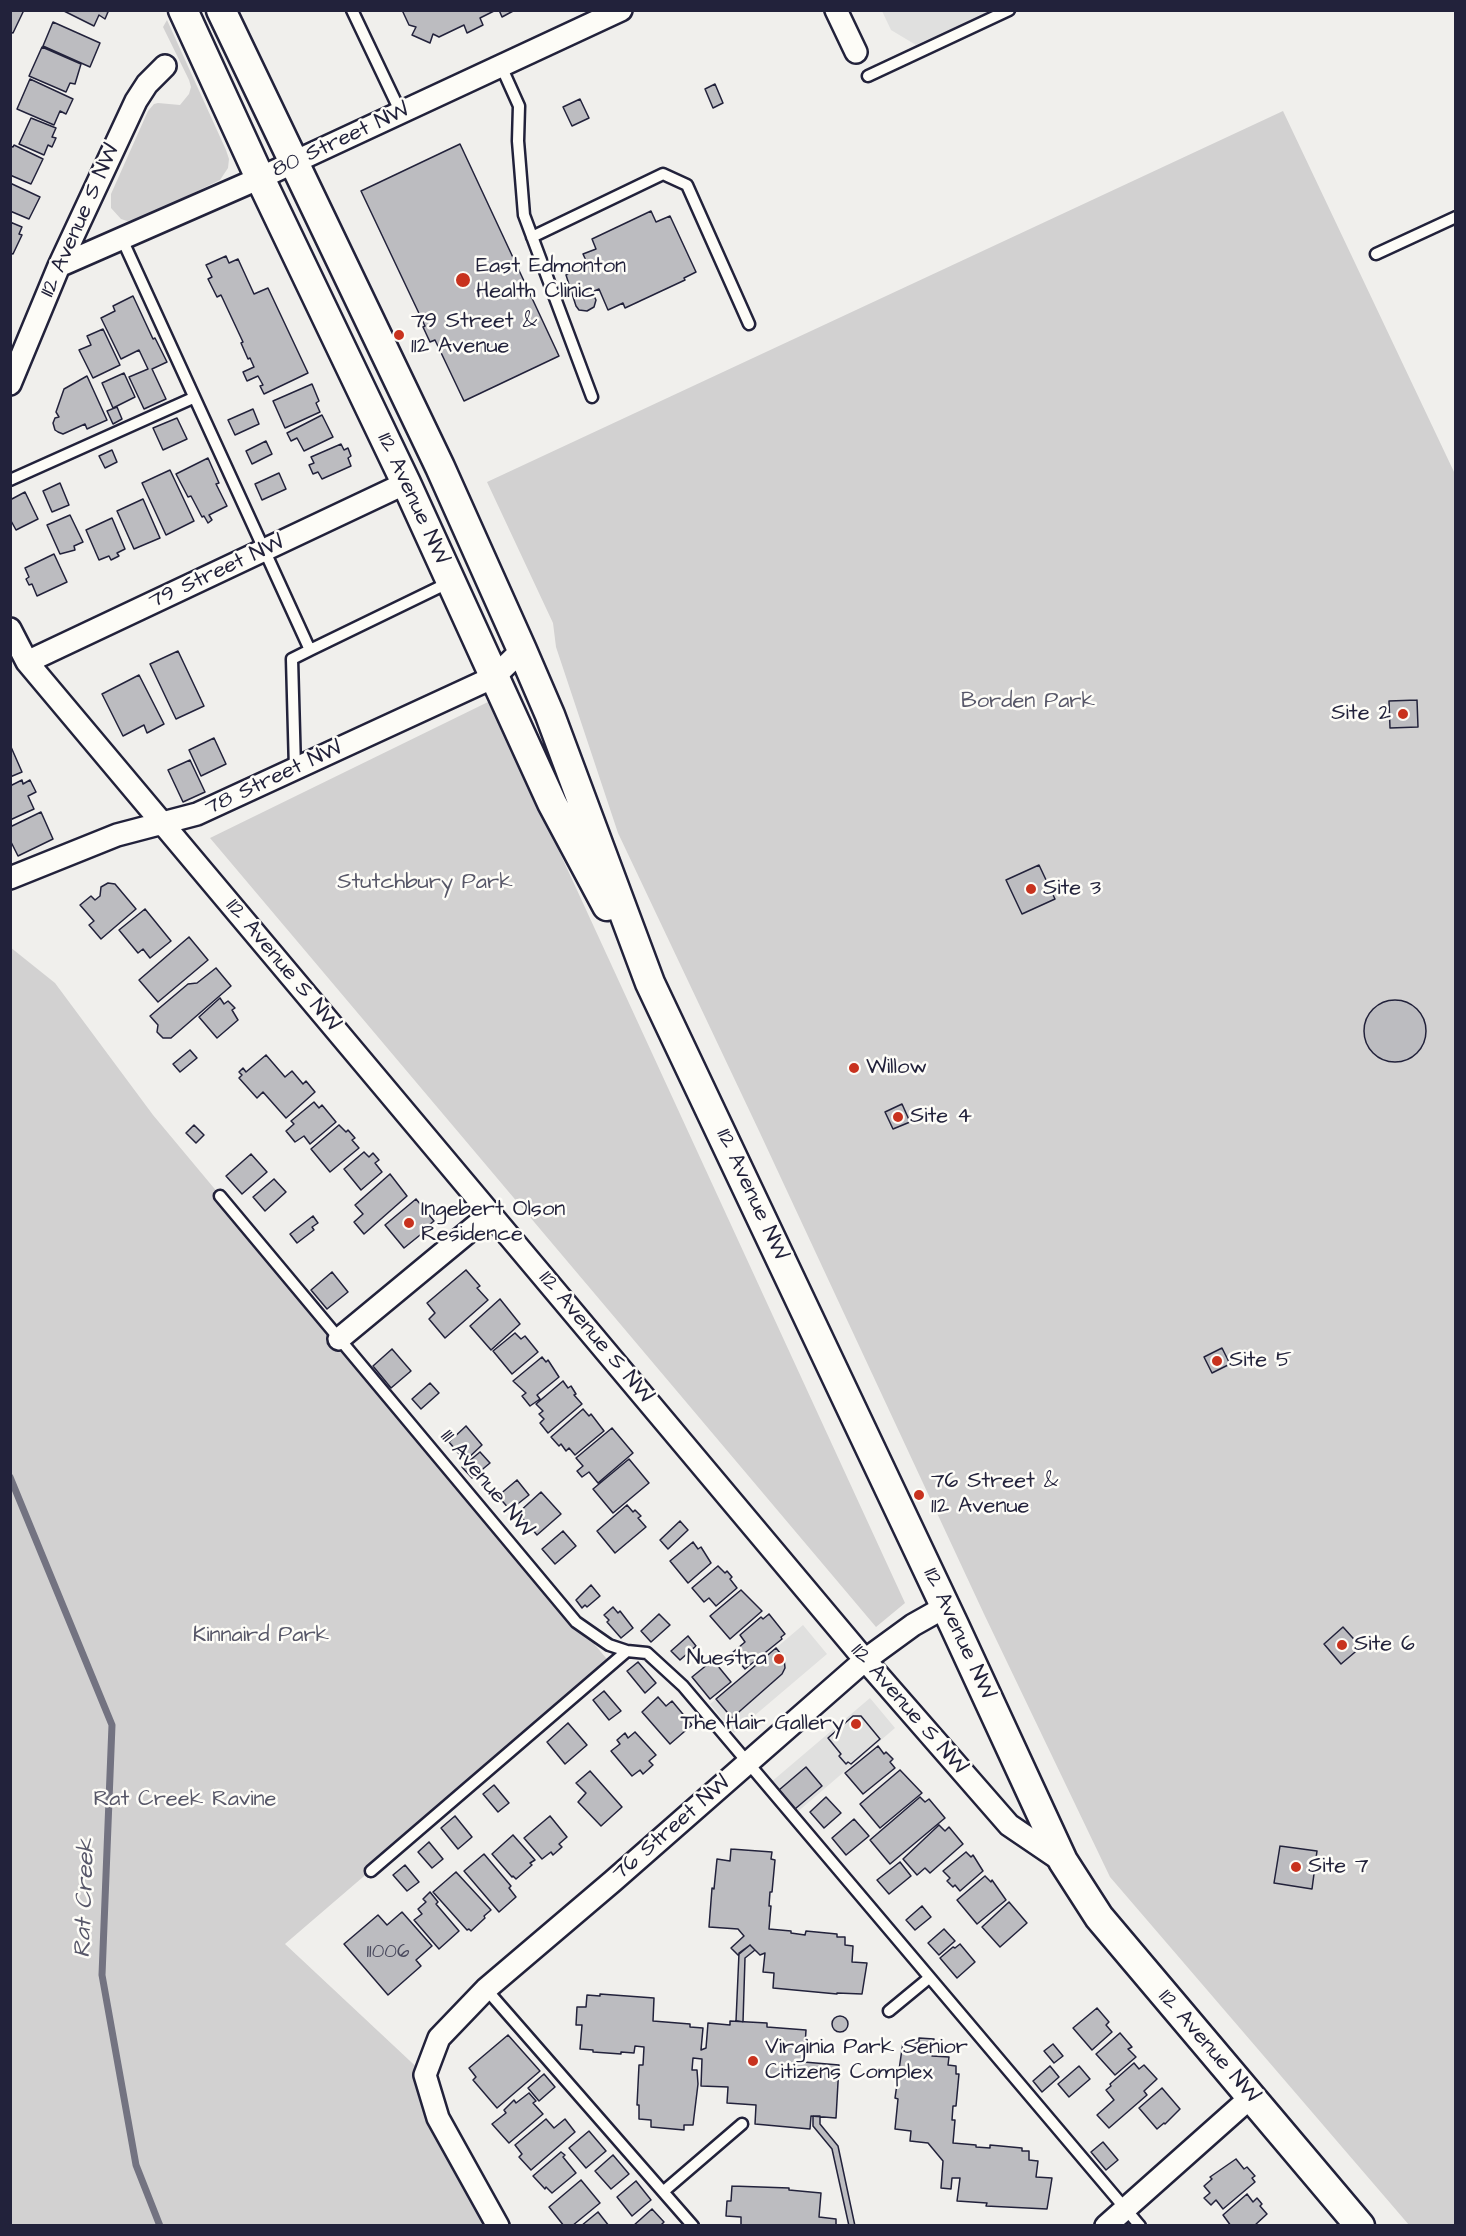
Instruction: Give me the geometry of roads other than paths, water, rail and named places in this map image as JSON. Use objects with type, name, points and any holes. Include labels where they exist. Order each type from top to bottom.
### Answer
[{"type":"main road","name":"112 Avenue NW","points":[[183,10],[260,178],[406,483],[552,803],[650,983],[1063,1861],[1099,1917],[1360,2226]]},
{"type":"main road","name":"112 Avenue NW","points":[[221,10],[292,163],[435,456],[522,650],[550,715],[650,983]]},
{"type":"street","name":"80 Street NW","points":[[59,266],[260,178],[621,10]]},
{"type":"street","points":[[836,10],[856,52]]},
{"type":"street","name":"112 Avenue S NW","points":[[10,384],[59,266],[136,101],[147,84],[165,66]]},
{"type":"street","name":"79 Street NW","points":[[27,662],[406,483]]},
{"type":"street","name":"112 Avenue S NW","points":[[10,629],[27,662],[865,1660],[1009,1825],[1063,1861]]},
{"type":"street","name":"78 Street NW","points":[[10,878],[117,836],[197,814],[494,677],[522,650]]},
{"type":"street","points":[[339,1339],[490,1214]]},
{"type":"street","name":"76 Street NW","points":[[498,2226],[438,2118],[425,2075],[439,2038],[486,1989],[865,1660],[913,1625],[945,1607]]},
{"type":"street","points":[[1106,2226],[1251,2097]]},
{"type":"lane","points":[[352,10],[401,113]]},
{"type":"lane","points":[[868,76],[1009,10]]},
{"type":"lane","points":[[501,66],[519,106],[518,141],[524,215],[592,397]]},
{"type":"lane","points":[[532,237],[663,174],[687,185],[749,324]]},
{"type":"lane","points":[[1376,254],[1455,217]]},
{"type":"lane","points":[[122,239],[310,650]]},
{"type":"lane","points":[[10,480],[194,398]]},
{"type":"lane","points":[[295,769],[292,659],[450,582]]},
{"type":"lane","name":"111 Avenue NW","points":[[220,1196],[576,1622],[609,1645],[627,1651],[647,1653],[682,1686],[1140,2226]]},
{"type":"lane","points":[[370,1871],[627,1651]]},
{"type":"lane","points":[[889,2011],[929,1978]]},
{"type":"lane","points":[[486,1989],[693,2226]]},
{"type":"lane","points":[[664,2191],[742,2124]]},
{"type":"waterway","name":"Rat Creek","points":[[10,1477],[112,1725],[102,1975],[136,2165],[160,2226]]},
{"type":"place","name":"East Edmonton Health Clinic","points":[[463,280]]},
{"type":"place","name":"79 Street & 112 Avenue","points":[[399,335]]},
{"type":"place","name":"Site 2","points":[[1403,714]]},
{"type":"place","name":"Site 3","points":[[1031,889]]},
{"type":"place","name":"Willow","points":[[854,1068]]},
{"type":"place","name":"Site 4","points":[[898,1117]]},
{"type":"place","name":"Ingebert Olson Residence","points":[[409,1223]]},
{"type":"place","name":"Site 5","points":[[1217,1361]]},
{"type":"place","name":"76 Street & 112 Avenue","points":[[919,1495]]},
{"type":"place","name":"Site 6","points":[[1342,1645]]},
{"type":"place","name":"Nuestra","points":[[779,1659]]},
{"type":"place","name":"The Hair Gallery","points":[[856,1724]]},
{"type":"place","name":"Site 7","points":[[1296,1867]]},
{"type":"place","name":"Virginia Park Senior Citizens Complex","points":[[753,2061]]},
{"type":"park label","name":"Borden Park","points":[[1028,702]]},
{"type":"park label","name":"Stutchbury Park","points":[[425,883]]},
{"type":"park label","name":"Kinnaird Park","points":[[261,1636]]},
{"type":"park label","name":"Rat Creek Ravine","points":[[185,1800]]}]
